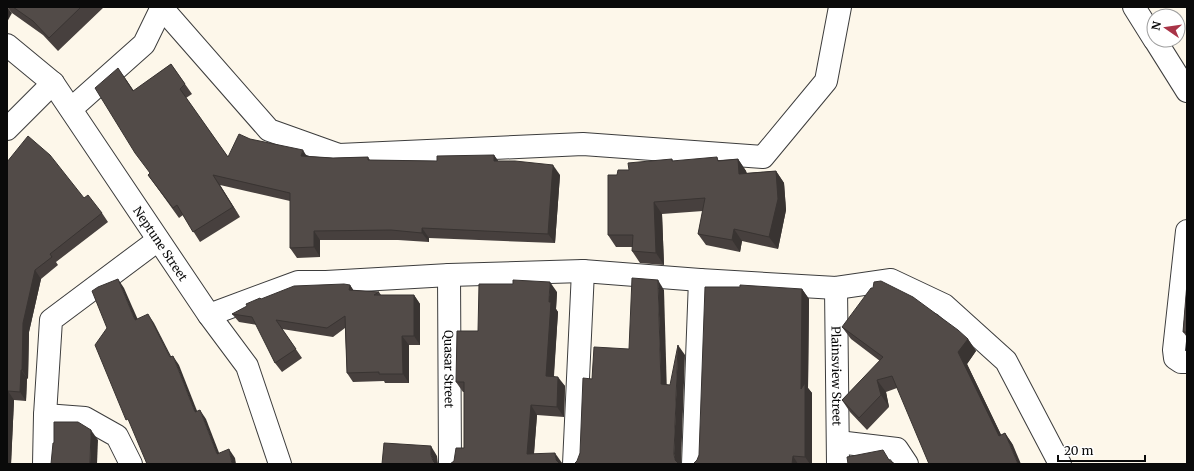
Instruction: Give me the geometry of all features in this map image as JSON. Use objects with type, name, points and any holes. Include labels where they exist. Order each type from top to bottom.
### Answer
[{"type":"street","points":[[71,109],[144,44],[162,7],[269,130],[339,155],[583,144],[763,157],[826,81],[840,7]]},
{"type":"street","points":[[1134,7],[1146,27]]},
{"type":"street","name":"Neptune Street","points":[[7,45],[53,83],[209,315],[247,366],[280,464]]},
{"type":"street","points":[[1159,48],[1187,91]]},
{"type":"street","points":[[7,129],[53,83]]},
{"type":"street","points":[[1187,231],[1174,350],[1176,358],[1182,362],[1187,362]]},
{"type":"street","points":[[44,464],[45,415],[51,320],[158,240]]},
{"type":"street","points":[[209,315],[298,282],[583,271],[836,288],[891,280],[944,305],[1006,361],[1060,464]]},
{"type":"street","points":[[574,464],[583,271]]},
{"type":"street","name":"Quasar Street","points":[[449,275],[450,464]]},
{"type":"street","points":[[693,464],[700,280]]},
{"type":"street","name":"Plainsview Street","points":[[836,288],[838,464]]},
{"type":"street","points":[[45,415],[85,418],[117,436],[131,464]]},
{"type":"street","points":[[838,442],[897,449],[907,464]]},
{"type":"building","points":[[13,7],[81,7],[49,38],[33,21]]},
{"type":"building","points":[[171,64],[185,84],[180,89],[228,157],[239,134],[250,139],[303,150],[301,156],[333,158],[368,157],[368,160],[437,161],[437,156],[494,155],[494,161],[515,161],[553,165],[548,234],[422,228],[422,233],[391,230],[314,231],[314,247],[290,248],[290,193],[213,175],[233,207],[193,232],[177,205],[173,208],[148,175],[150,173],[135,153],[95,88],[118,68],[133,91]]},
{"type":"building","points":[[28,136],[50,155],[84,198],[88,195],[102,213],[50,254],[52,257],[35,270],[23,323],[20,392],[8,391],[7,410],[7,162]]},
{"type":"building","points":[[717,157],[718,161],[738,159],[739,174],[776,171],[778,199],[769,237],[734,229],[732,240],[698,234],[705,198],[654,202],[656,253],[632,251],[633,235],[608,235],[608,175],[617,175],[618,170],[629,170],[628,163]]},
{"type":"building","points":[[632,278],[658,280],[661,384],[670,385],[678,345],[674,454],[675,460],[679,464],[574,464],[580,453],[583,378],[592,379],[594,347],[629,349]]},
{"type":"building","points":[[118,279],[135,320],[148,314],[170,357],[173,356],[195,412],[200,410],[217,454],[229,449],[232,464],[147,464],[128,419],[126,420],[95,345],[107,328],[92,291]]},
{"type":"building","points":[[513,280],[550,282],[549,302],[551,302],[546,376],[558,377],[557,407],[531,405],[527,454],[555,453],[556,460],[560,464],[450,464],[454,461],[456,448],[464,448],[464,382],[456,382],[457,331],[478,331],[479,284],[513,284]]},
{"type":"building","points":[[881,281],[913,297],[968,339],[958,352],[999,436],[1005,433],[1018,464],[929,464],[892,376],[877,380],[881,395],[859,418],[842,400],[883,357],[842,327],[871,288],[873,288],[874,282]]},
{"type":"building","points":[[1187,283],[1187,332],[1183,332]]},
{"type":"building","points":[[350,285],[349,290],[379,292],[374,295],[414,295],[414,336],[402,336],[403,374],[379,374],[379,372],[347,373],[345,316],[327,328],[276,320],[296,349],[275,363],[252,317],[232,314],[247,306],[246,304],[294,286]]},
{"type":"building","points":[[740,285],[802,289],[801,389],[805,383],[805,457],[793,456],[792,464],[693,464],[699,455],[705,287],[740,287]]},
{"type":"building","points":[[54,422],[78,422],[91,430],[90,464],[51,464],[54,443]]},
{"type":"building","points":[[384,443],[431,446],[431,455],[436,464],[382,464]]},
{"type":"building","points":[[883,450],[889,460],[895,464],[848,464],[847,457]]}]
